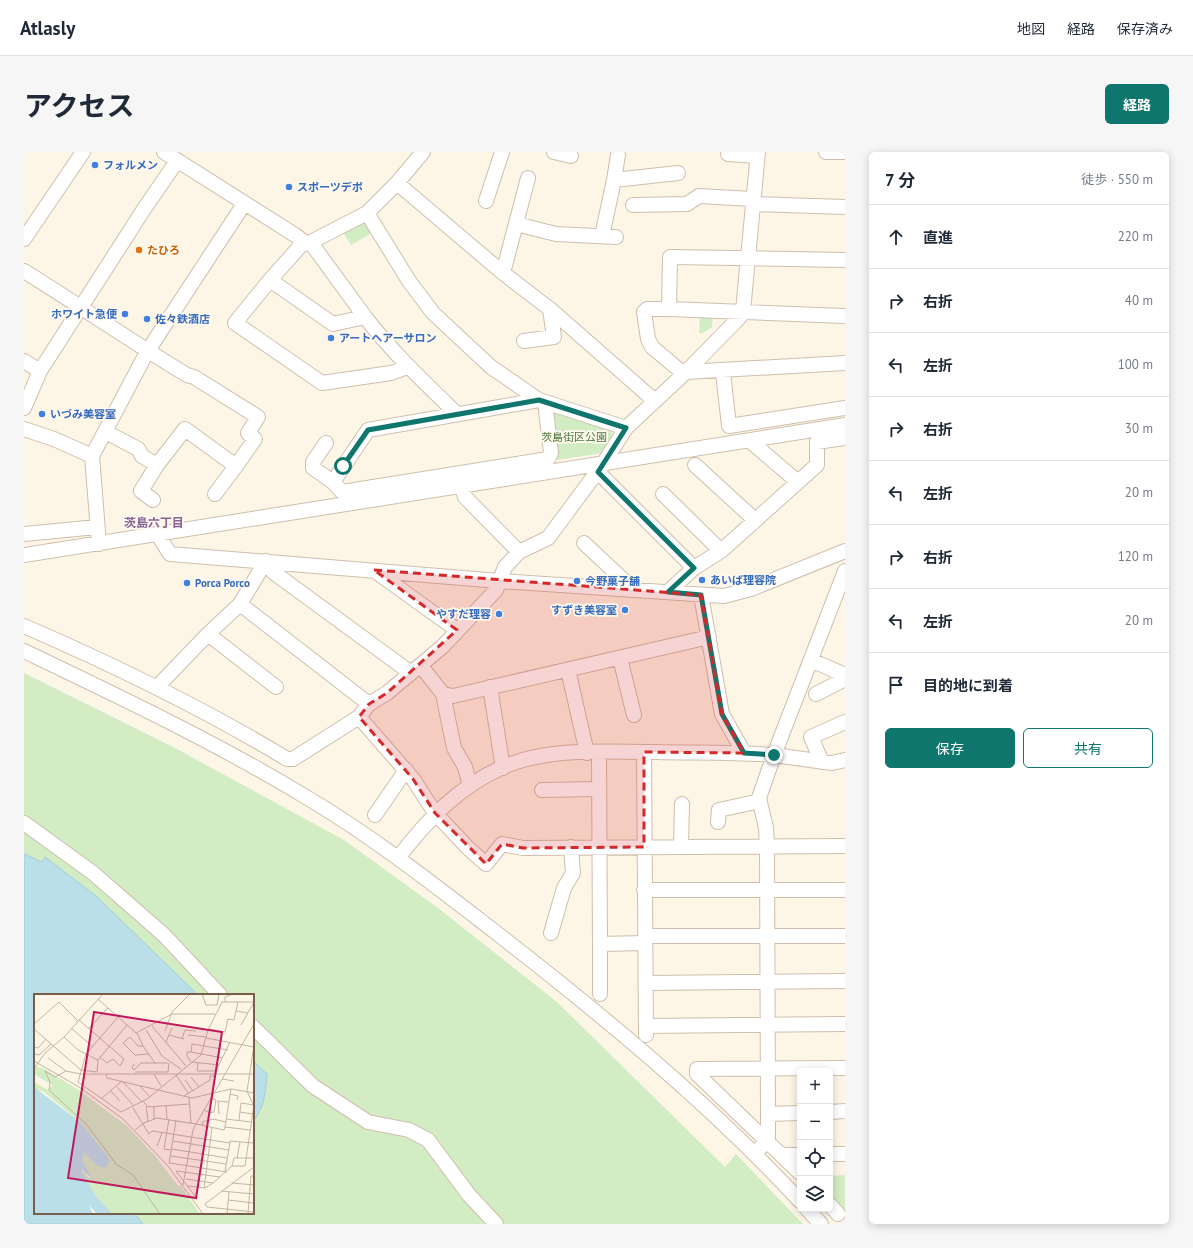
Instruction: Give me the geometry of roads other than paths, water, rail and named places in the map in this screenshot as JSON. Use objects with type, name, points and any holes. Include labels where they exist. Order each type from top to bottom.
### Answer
[{"type":"street","points":[[24,239],[83,152]]},
{"type":"street","points":[[164,152],[307,243],[383,341],[457,414]]},
{"type":"street","points":[[408,367],[391,373],[322,383],[235,323],[270,280],[307,243],[367,213],[397,183],[424,152]]},
{"type":"street","points":[[486,201],[502,152]]},
{"type":"street","points":[[554,152],[571,156]]},
{"type":"street","points":[[24,626],[157,687],[250,736],[287,759],[293,759],[359,717],[369,704],[387,693],[416,669],[496,590],[505,567],[519,552],[548,538],[600,468],[626,428],[685,373],[740,318],[743,311],[757,154],[728,154],[728,152]]},
{"type":"street","points":[[826,152],[845,152]]},
{"type":"street","points":[[602,236],[618,155]]},
{"type":"street","points":[[24,408],[40,371],[144,209],[177,161]]},
{"type":"street","points":[[614,180],[678,173]]},
{"type":"street","points":[[503,273],[528,178]]},
{"type":"street","points":[[397,183],[503,273],[550,309],[655,401]]},
{"type":"street","points":[[633,204],[687,204],[699,196],[845,207]]},
{"type":"street","points":[[99,544],[92,456],[147,352],[244,204]]},
{"type":"street","points":[[367,213],[409,281],[433,313],[491,367],[542,401],[626,428]]},
{"type":"street","points":[[516,224],[556,234],[616,237]]},
{"type":"street","points":[[669,310],[670,257],[748,257],[845,260]]},
{"type":"street","points":[[24,271],[82,306],[147,352],[187,375],[194,377],[258,417],[248,433],[256,439],[215,494]]},
{"type":"street","points":[[270,280],[333,324],[365,317]]},
{"type":"street","points":[[524,341],[554,337],[550,309]]},
{"type":"street","points":[[845,316],[743,311],[647,309],[644,312],[648,339],[652,347],[685,373],[723,372],[845,363]]},
{"type":"street","points":[[24,361],[40,371]]},
{"type":"street","points":[[723,372],[729,426],[845,408]]},
{"type":"street","points":[[333,482],[368,430],[542,401]]},
{"type":"street","points":[[326,443],[313,462],[313,468],[333,482],[342,492],[548,459],[551,452],[542,401]]},
{"type":"street","points":[[24,555],[462,487],[600,468],[845,425]]},
{"type":"street","points":[[24,429],[54,439],[92,456]]},
{"type":"street","points":[[153,500],[141,491],[157,464],[185,429],[236,466]]},
{"type":"street","points":[[106,432],[138,449],[142,456],[157,464]]},
{"type":"street","points":[[668,592],[694,568],[721,551],[817,465],[817,442],[845,438]]},
{"type":"street","points":[[750,441],[798,482]]},
{"type":"street","points":[[695,465],[755,520]]},
{"type":"street","points":[[600,468],[694,568]]},
{"type":"street","points":[[462,487],[465,497],[519,552]]},
{"type":"street","points":[[663,494],[721,551]]},
{"type":"street","points":[[24,534],[97,526]]},
{"type":"street","points":[[158,535],[170,554],[724,596],[751,589],[845,550]]},
{"type":"street","points":[[584,543],[633,589]]},
{"type":"street","points":[[157,687],[208,634],[240,604],[266,561]]},
{"type":"street","points":[[266,561],[273,572],[416,669],[443,694],[453,696],[709,637]]},
{"type":"street","points":[[374,570],[457,630]]},
{"type":"street","points":[[755,1154],[768,1140],[767,846],[766,828],[759,798],[774,755],[844,574]]},
{"type":"street","points":[[701,595],[722,714],[744,753]]},
{"type":"street","points":[[240,604],[369,704]]},
{"type":"street","points":[[208,634],[276,687]]},
{"type":"street","points":[[24,651],[145,709],[222,749],[308,798],[398,858],[546,971],[640,1048],[755,1154],[797,1198]]},
{"type":"street","points":[[620,658],[634,715]]},
{"type":"street","points":[[811,660],[845,675]]},
{"type":"street","points":[[568,670],[593,753],[599,789],[600,994]]},
{"type":"street","points":[[816,694],[845,679]]},
{"type":"street","points":[[490,687],[503,768]]},
{"type":"street","points":[[443,694],[454,748],[465,767],[470,786]]},
{"type":"street","points":[[359,717],[406,770],[435,813],[468,848],[486,864],[502,844],[523,848],[845,846]]},
{"type":"street","points":[[822,762],[811,738],[845,722]]},
{"type":"street","points":[[644,752],[646,1030],[768,1024],[845,1024]]},
{"type":"street","points":[[398,858],[435,813],[470,786],[503,768],[522,761],[568,753],[644,752],[744,753],[774,755],[832,763],[845,760]]},
{"type":"street","points":[[375,815],[406,770]]},
{"type":"street","points":[[542,790],[599,789]]},
{"type":"street","points":[[718,822],[719,810],[760,801]]},
{"type":"street","points":[[681,846],[682,804]]},
{"type":"street","points":[[24,823],[93,874],[164,935],[219,994]]},
{"type":"street","points":[[551,933],[564,888],[574,873],[571,847]]},
{"type":"street","points":[[644,890],[845,890]]},
{"type":"street","points":[[600,944],[645,940],[767,935],[845,936]]},
{"type":"street","points":[[646,983],[845,981]]},
{"type":"street","points":[[254,1029],[314,1086],[368,1122],[408,1130],[428,1140],[469,1195],[496,1224]]},
{"type":"street","points":[[797,1170],[768,1140],[697,1074],[697,1069],[845,1068]]},
{"type":"street","points":[[833,1112],[845,1111]]},
{"type":"street","points":[[768,1114],[797,1113]]},
{"type":"street","points":[[833,1154],[845,1154]]},
{"type":"street","points":[[783,1155],[797,1155]]},
{"type":"street","points":[[810,1212],[821,1224]]},
{"type":"water","points":[[24,854],[42,862],[45,857],[96,896],[197,994],[34,994],[34,1214],[135,1214],[143,1224],[24,1224]]},
{"type":"water","points":[[254,1062],[267,1074],[265,1094],[254,1120]]},
{"type":"place","name":"フォルメン","points":[[95,165]]},
{"type":"place","name":"スポーツデポ","points":[[289,187]]},
{"type":"place","name":"たひろ","points":[[139,250]]},
{"type":"place","name":"ホワイト急便","points":[[125,314]]},
{"type":"place","name":"佐々鉄酒店","points":[[147,319]]},
{"type":"place","name":"アートヘアーサロン","points":[[331,338]]},
{"type":"place","name":"いづみ美容室","points":[[42,414]]},
{"type":"place","name":"あいば理容院","points":[[702,580]]},
{"type":"place","name":"今野菓子舗","points":[[577,581]]},
{"type":"place","name":"Porca Porco","points":[[187,583]]},
{"type":"place","name":"すずき美容室","points":[[625,610]]},
{"type":"place","name":"やすだ理容","points":[[499,614]]},
{"type":"district","name":"茨島六丁目","points":[[154,523]]},
{"type":"park label","name":"茨島街区公園","points":[[574,437]]}]
